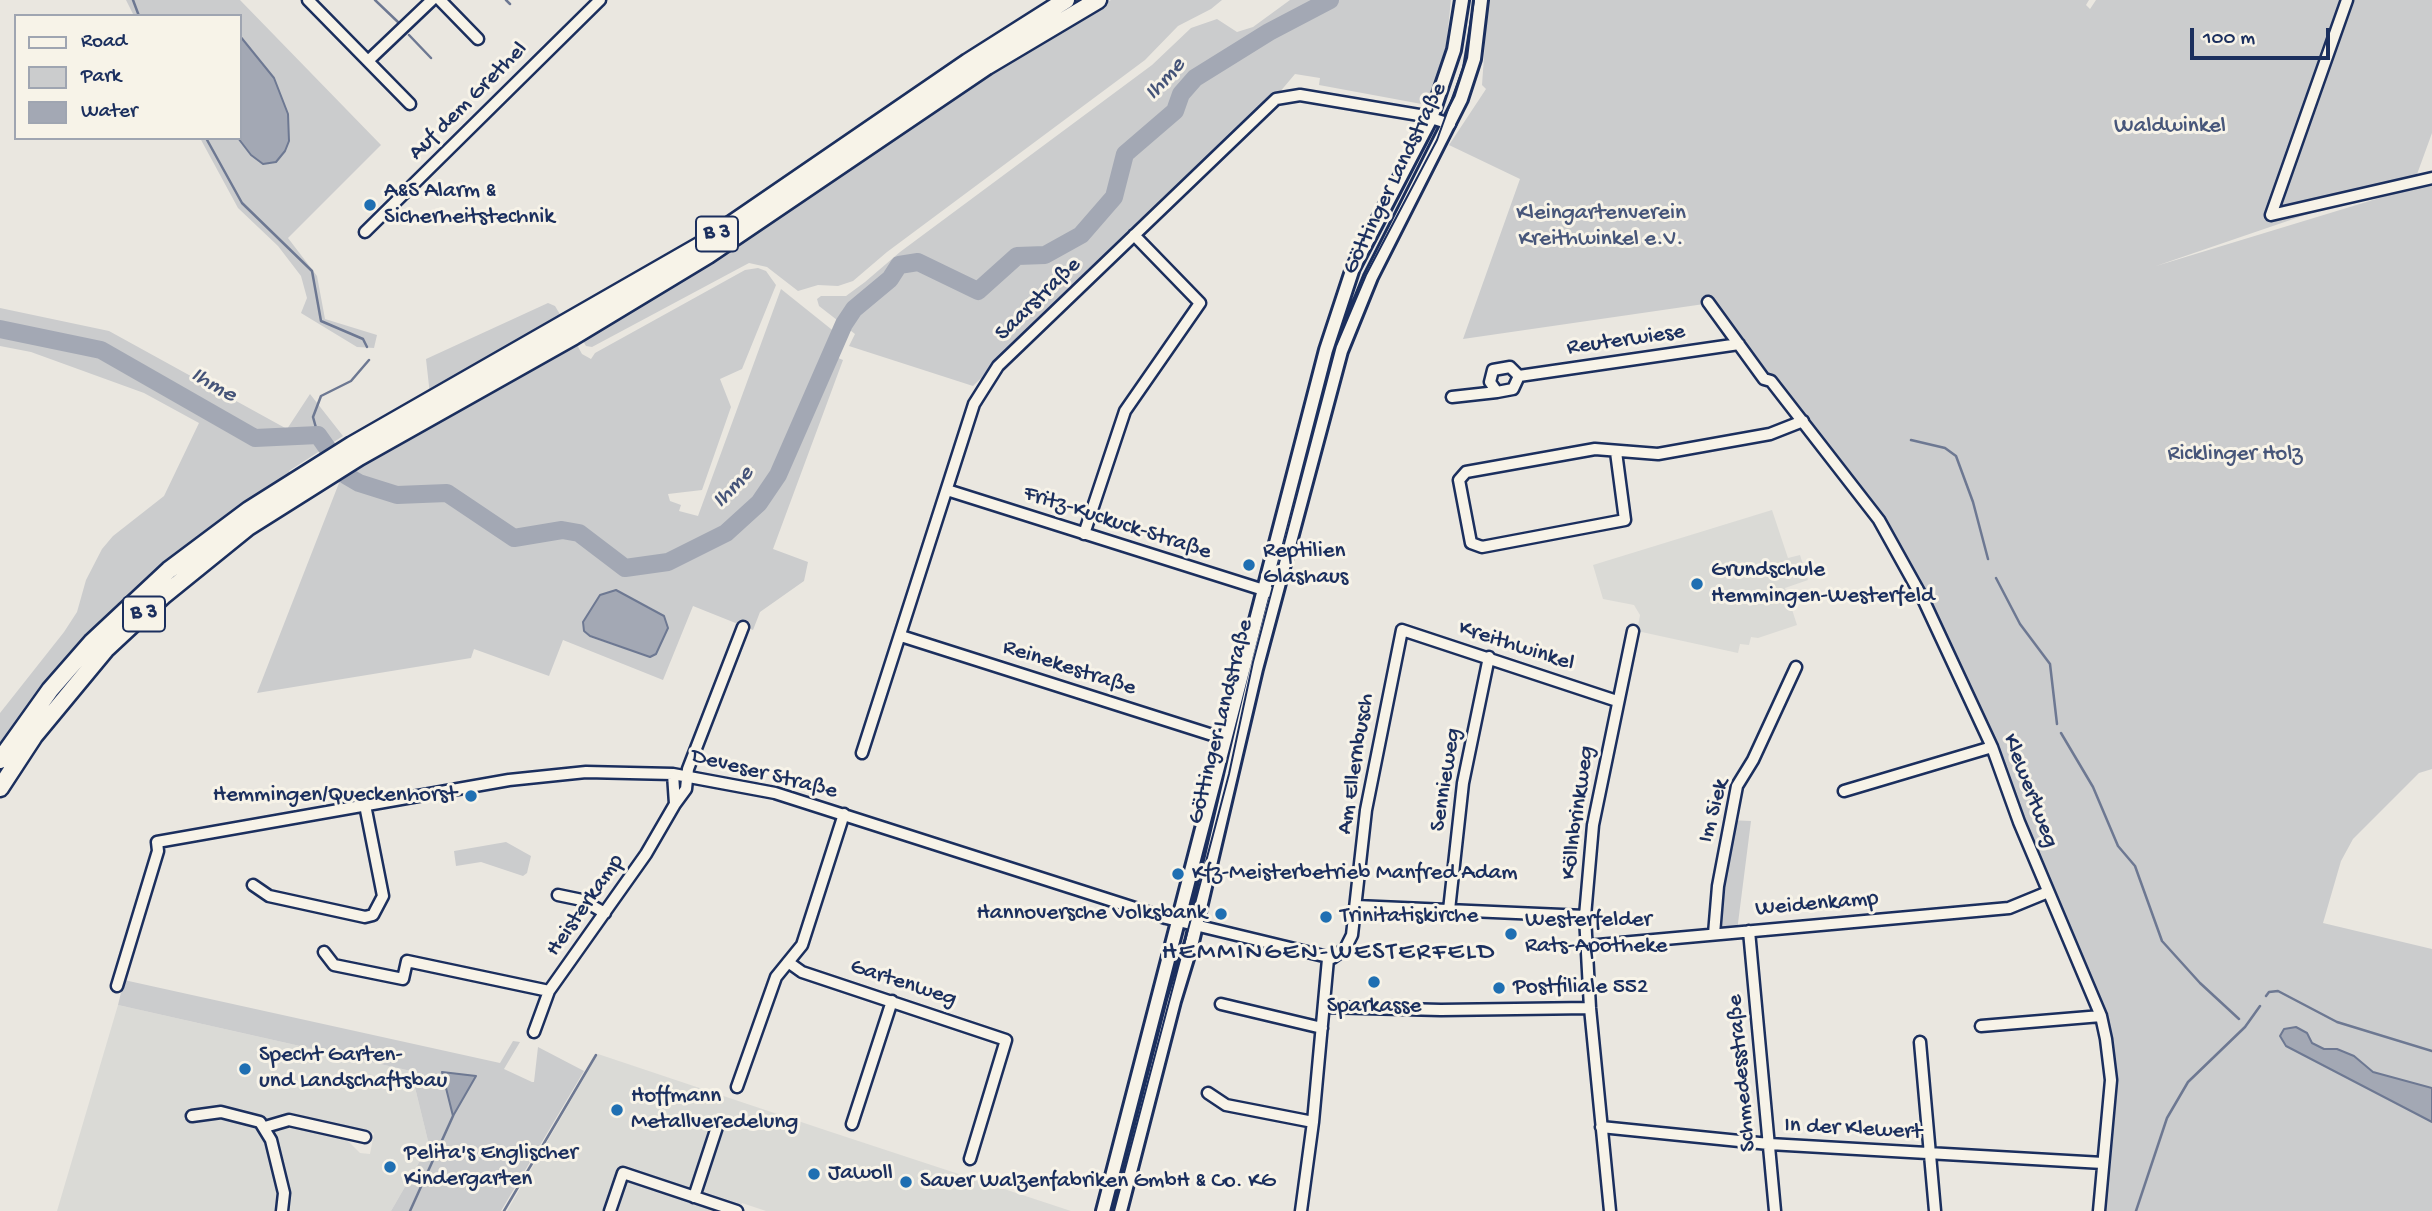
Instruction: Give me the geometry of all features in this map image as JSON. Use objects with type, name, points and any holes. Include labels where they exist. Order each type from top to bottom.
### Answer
[{"type":"highway","name":"B 3","points":[[0,760],[50,690],[124,610],[211,537],[701,245],[968,62],[1066,0]]},
{"type":"highway","name":"B 3","points":[[356,451],[573,337],[708,255],[987,66],[1098,0]]},
{"type":"highway","name":"B 3","points":[[0,788],[34,736],[106,649],[219,549],[321,471]]},
{"type":"street","points":[[308,0],[410,104]]},
{"type":"street","points":[[368,61],[432,0]]},
{"type":"street","points":[[440,0],[478,39]]},
{"type":"street","name":"Auf dem Grethel","points":[[365,232],[600,0]]},
{"type":"street","name":"Göttinger Landstraße","points":[[1103,1211],[1185,923],[1346,286],[1431,118],[1454,50],[1462,0]]},
{"type":"street","name":"Göttinger Landstraße","points":[[1120,1211],[1224,739],[1349,328],[1371,277],[1450,124],[1474,59],[1481,0]]},
{"type":"street","points":[[2347,0],[2271,215],[2432,178]]},
{"type":"street","name":"Saarstraße","points":[[862,753],[974,404],[991,374],[1276,99],[1300,95],[1431,118],[1450,124]]},
{"type":"street","points":[[1084,534],[1125,411],[1199,303],[1135,235]]},
{"type":"street","name":"Reuterwiese","points":[[1708,302],[1764,379],[1771,381],[1803,421]]},
{"type":"street","name":"Reuterwiese","points":[[1519,376],[1739,344]]},
{"type":"street","name":"Reuterwiese","points":[[1497,392],[1490,382],[1493,370],[1510,367],[1519,376]]},
{"type":"street","name":"Reuterwiese","points":[[1452,397],[1513,389],[1519,376]]},
{"type":"street","points":[[1616,452],[1625,520],[1482,547],[1471,543],[1459,481],[1461,475],[1595,449],[1658,454],[1684,450],[1770,434],[1803,421]]},
{"type":"street","name":"Klewertweg","points":[[1803,421],[1849,478],[1896,548],[1992,747],[2048,892],[2101,1016],[2111,1080],[2099,1211]]},
{"type":"street","name":"Fritz-Kuckuck-Straße","points":[[947,490],[1270,592]]},
{"type":"street","name":"Heisterkamp","points":[[534,1032],[549,991],[646,854],[686,789],[687,775],[743,627]]},
{"type":"street","name":"Kreithwinkel","points":[[1402,630],[1617,701]]},
{"type":"street","name":"Am Ellernbusch","points":[[1328,959],[1345,949],[1352,935],[1370,788],[1402,630]]},
{"type":"street","name":"Köllnbrinkweg","points":[[1610,1211],[1590,1008],[1585,916],[1593,825],[1633,631]]},
{"type":"street","name":"Reinekestraße","points":[[901,636],[1224,739]]},
{"type":"street","name":"Sennieweg","points":[[1449,910],[1463,783],[1489,657]]},
{"type":"street","name":"Im Siek","points":[[1714,934],[1718,886],[1737,786],[1753,760],[1796,667]]},
{"type":"street","points":[[1844,791],[1992,747]]},
{"type":"street","name":"Deveser Straße","points":[[117,986],[158,851],[157,842],[558,774],[623,771],[687,775],[764,791],[1185,923],[1328,959]]},
{"type":"street","points":[[673,774],[675,804]]},
{"type":"street","points":[[253,885],[269,896],[365,917],[373,915],[379,910],[383,896],[365,805]]},
{"type":"street","points":[[737,1087],[776,976],[802,944],[844,814]]},
{"type":"street","name":"Weidenkamp","points":[[1587,946],[2009,908],[2048,892]]},
{"type":"street","points":[[558,895],[582,900],[605,913]]},
{"type":"street","points":[[1356,906],[1585,916]]},
{"type":"street","name":"Schmedesstraße","points":[[1749,931],[1775,1211]]},
{"type":"street","points":[[324,952],[334,965],[403,979],[407,961],[549,991]]},
{"type":"street","points":[[1301,1211],[1313,1122],[1328,959]]},
{"type":"street","name":"Gartenweg","points":[[788,962],[802,972],[1006,1040],[970,1158]]},
{"type":"street","points":[[852,1124],[892,1001]]},
{"type":"street","points":[[1221,1004],[1322,1028]]},
{"type":"street","points":[[1324,1007],[1441,1010],[1590,1008]]},
{"type":"street","points":[[1981,1026],[2101,1016]]},
{"type":"street","points":[[1920,1042],[1935,1211]]},
{"type":"street","points":[[1208,1093],[1226,1105],[1313,1122]]},
{"type":"street","points":[[191,1116],[221,1112],[253,1118],[265,1128],[284,1193],[282,1211]]},
{"type":"street","points":[[265,1128],[289,1121],[365,1137]]},
{"type":"street","points":[[694,1197],[717,1127]]},
{"type":"street","name":"In der Klewert","points":[[1601,1127],[1769,1144],[2103,1163]]},
{"type":"street","points":[[610,1211],[623,1174],[737,1211]]},
{"type":"shaded area","name":"Grundschule Hemmingen-Westerfeld","points":[[1772,510],[1788,558],[1800,555],[1808,580],[1785,588],[1797,625],[1758,638],[1751,637],[1749,645],[1740,644],[1738,653],[1637,631],[1640,615],[1634,605],[1603,599],[1593,565]]},
{"type":"shaded area","points":[[118,1005],[411,1071],[429,1145],[391,1211],[57,1211]],"holes":[[[346,1127],[374,1133],[370,1154],[360,1153],[344,1137]]]},
{"type":"shaded area","points":[[598,1054],[1071,1211],[766,1211],[742,1203],[739,1211],[507,1211]]},
{"type":"green space","points":[[126,0],[240,0],[381,145],[288,238],[317,276],[325,319],[377,335],[374,348],[357,347],[301,313],[307,298],[301,276],[278,246],[238,208],[201,140],[242,140],[242,14],[133,14]]},
{"type":"green space","points":[[1111,0],[1222,0],[1211,9],[1178,26],[1145,60],[887,252],[853,281],[838,286],[818,285],[798,291],[767,267],[749,263],[592,347],[586,346],[581,338],[728,251],[1019,53]]},
{"type":"green space","points":[[1290,0],[1326,0],[1238,48],[1240,52],[1337,0],[1451,0],[1446,47],[1427,105],[1319,85],[1320,78],[1295,74],[1279,93],[1262,104],[973,386],[849,346],[855,334],[819,306],[817,299],[821,296],[846,296],[865,282],[900,252],[1152,65],[1191,28],[1217,19],[1237,32],[1253,27]]},
{"type":"green space","points":[[1488,0],[2089,0],[2086,5],[2090,9],[2096,0],[2432,0],[2432,133],[2416,177],[2156,266],[2432,182],[2432,769],[2419,773],[2353,839],[2341,861],[2323,923],[2432,949],[2432,1211],[2104,1211],[2116,1070],[2106,1013],[2025,824],[1885,523],[1855,481],[1711,303],[1463,339],[1520,179],[1449,145],[1486,89],[1482,85]]},
{"type":"green space","points":[[758,268],[766,271],[776,285],[742,369],[720,379],[731,407],[702,490],[668,494],[670,501],[681,505],[679,511],[698,516],[781,289],[836,333],[777,474],[757,501],[725,530],[702,545],[706,547],[728,534],[761,505],[781,475],[840,336],[846,339],[838,358],[843,360],[773,549],[808,562],[804,581],[760,612],[753,630],[693,606],[663,680],[563,640],[549,676],[474,649],[471,658],[257,693],[339,483],[337,480],[372,461],[377,454],[576,343],[582,354],[591,359],[595,353],[745,270]],"holes":[[[616,590],[653,609],[661,641],[650,657],[590,637],[583,622],[600,595]]]},
{"type":"green space","points":[[548,303],[555,306],[564,321],[430,395],[426,359]]},
{"type":"green space","points":[[0,308],[109,331],[287,429],[310,394],[343,436],[289,471],[292,476],[49,682],[17,721],[0,750],[0,713],[77,612],[86,580],[102,549],[113,536],[164,496],[199,423],[144,393],[31,352],[0,346]]},
{"type":"green space","points":[[1729,820],[1751,821],[1737,931],[1714,934]]},
{"type":"green space","points":[[506,842],[531,856],[527,873],[523,876],[481,862],[456,866],[454,851]]},
{"type":"green space","points":[[124,980],[500,1063],[513,1041],[520,1042],[504,1069],[532,1082],[538,1047],[584,1071],[501,1211],[391,1211],[429,1145],[411,1071],[118,1005]]},
{"type":"water","points":[[242,38],[274,78],[288,114],[289,141],[276,162],[263,164],[251,155],[240,140],[242,140]]},
{"type":"water","points":[[616,590],[664,616],[668,628],[656,654],[650,657],[590,636],[584,631],[583,622],[600,595]]},
{"type":"water","points":[[2296,1027],[2307,1033],[2312,1043],[2324,1049],[2337,1049],[2354,1056],[2373,1072],[2432,1088],[2432,1122],[2286,1046],[2280,1036],[2284,1029]]},
{"type":"water","points":[[442,1072],[476,1076],[453,1116]]},
{"type":"waterway","points":[[133,0],[138,14]]},
{"type":"waterway","points":[[375,0],[399,23]]},
{"type":"waterway","points":[[506,0],[510,4]]},
{"type":"waterway","name":"Ihme","points":[[0,329],[101,350],[255,438],[318,435],[347,476],[359,483],[397,495],[447,493],[514,538],[562,530],[579,533],[625,568],[668,562],[726,533],[759,503],[778,475],[844,324],[854,309],[890,279],[899,265],[918,262],[978,291],[1017,256],[1045,255],[1081,235],[1114,197],[1125,154],[1175,111],[1181,94],[1195,78],[1269,32],[1330,0]]},
{"type":"waterway","points":[[409,35],[431,58]]},
{"type":"waterway","points":[[207,140],[242,203],[312,271],[321,321],[363,339],[367,347]]},
{"type":"waterway","points":[[318,435],[313,417],[321,396],[351,381],[369,360]]},
{"type":"waterway","points":[[1911,440],[1945,448],[1956,456],[1973,502],[1988,559]]},
{"type":"waterway","points":[[1996,578],[2020,624],[2050,664],[2057,724]]},
{"type":"waterway","points":[[2061,733],[2093,787],[2118,846],[2135,866],[2162,941],[2200,983],[2239,1019]]},
{"type":"waterway","points":[[2266,996],[2269,992],[2278,991],[2337,1022],[2432,1051]]},
{"type":"waterway","points":[[2136,1211],[2167,1118],[2188,1082],[2245,1027],[2260,1006]]},
{"type":"waterway","points":[[504,1211],[596,1055]]},
{"type":"waterway","points":[[410,1211],[453,1116]]},
{"type":"tram line","points":[[1114,1211],[1229,774],[1253,662],[1336,346],[1366,275],[1437,140],[1463,68],[1474,0]]},
{"type":"place","name":"A&S Alarm & Sicherheitstechnik","points":[[370,205]]},
{"type":"place","name":"Reptilien Glashaus","points":[[1249,565]]},
{"type":"place","name":"Grundschule Hemmingen-Westerfeld","points":[[1697,584]]},
{"type":"place","name":"Hemmingen/Queckenhorst","points":[[471,796]]},
{"type":"place","name":"Kfz-Meisterbetrieb Manfred Adam","points":[[1178,874]]},
{"type":"place","name":"Hannoversche Volksbank","points":[[1221,914]]},
{"type":"place","name":"Trinitatiskirche","points":[[1326,917]]},
{"type":"place","name":"Westerfelder Rats-Apotheke","points":[[1511,934]]},
{"type":"place","name":"Sparkasse","points":[[1374,982]]},
{"type":"place","name":"Postfiliale 552","points":[[1499,988]]},
{"type":"place","name":"Specht Garten- und Landschaftsbau","points":[[245,1069]]},
{"type":"place","name":"Hoffmann Metallveredelung","points":[[617,1110]]},
{"type":"place","name":"Pelita's Englischer Kindergarten","points":[[390,1167]]},
{"type":"place","name":"Jawoll","points":[[814,1174]]},
{"type":"place","name":"Sauer Walzenfabriken GmbH & Co. KG","points":[[906,1182]]},
{"type":"district","name":"HEMMINGEN-WESTERFELD","points":[[1329,954]]},
{"type":"park label","name":"Waldwinkel","points":[[2170,127]]},
{"type":"park label","name":"Kleingartenverein Kreithwinkel e.V.","points":[[1601,227]]},
{"type":"park label","name":"Ricklinger Holz","points":[[2235,455]]}]
